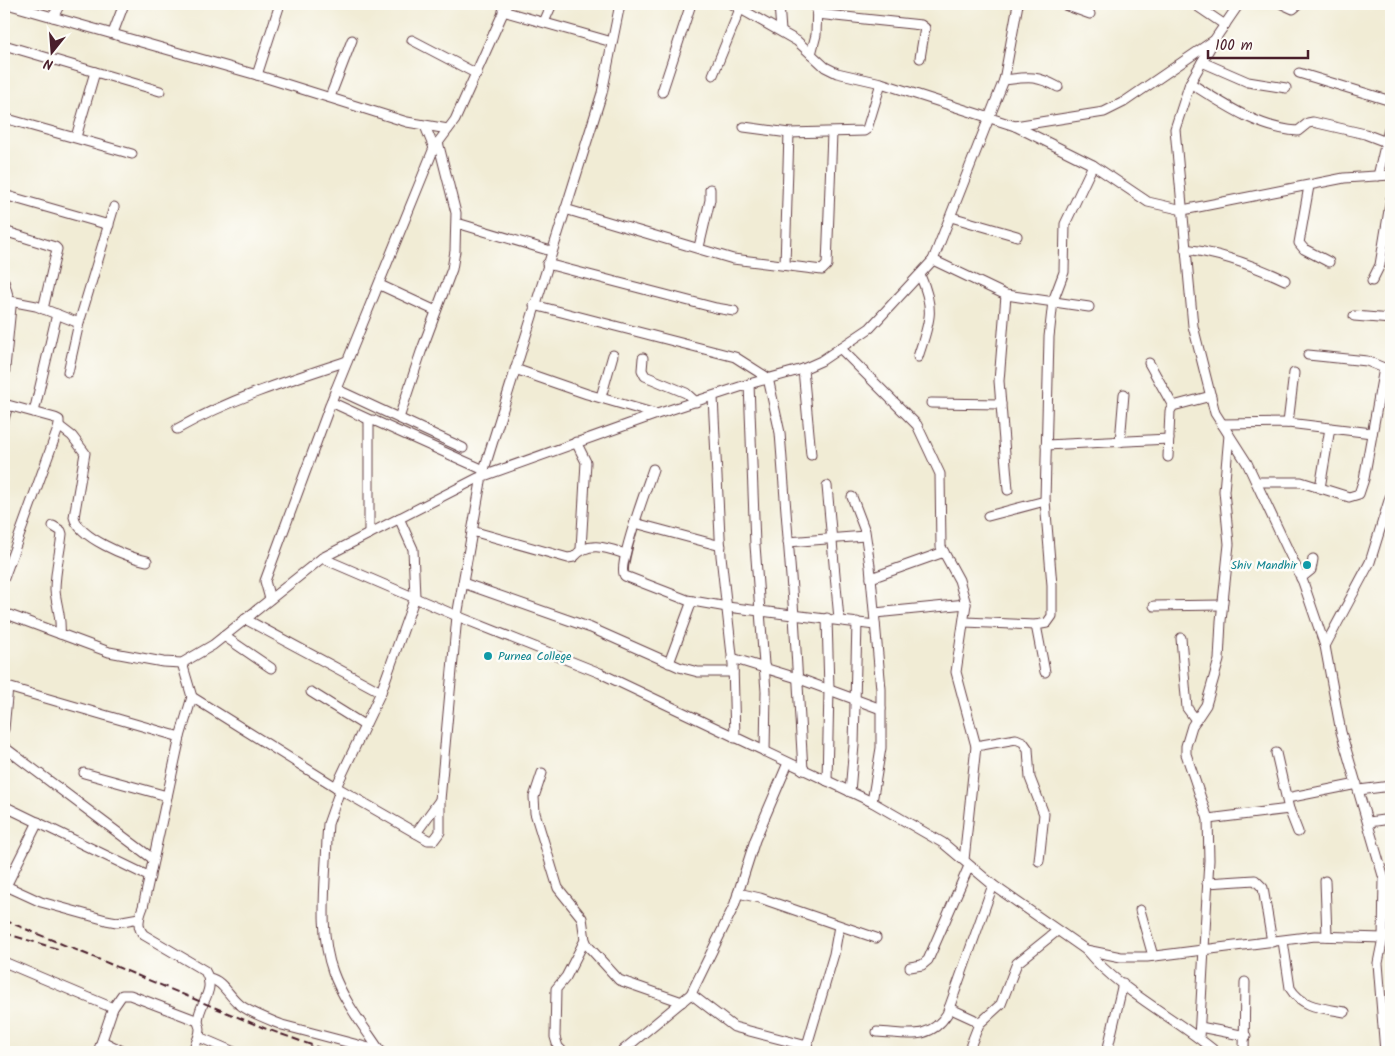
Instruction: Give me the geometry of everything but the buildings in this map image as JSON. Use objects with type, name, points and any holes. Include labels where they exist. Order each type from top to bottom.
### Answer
[{"type":"street","points":[[7,4],[18,5],[53,17],[257,75],[425,126],[448,129]]},
{"type":"street","points":[[53,17],[60,4]]},
{"type":"street","points":[[113,33],[124,4]]},
{"type":"street","points":[[257,75],[280,4]]},
{"type":"street","points":[[544,22],[552,4]]},
{"type":"street","points":[[192,697],[338,788],[428,840],[434,840],[440,832],[440,800],[457,616],[483,473],[534,305],[602,93],[620,4]]},
{"type":"street","points":[[662,92],[691,4]]},
{"type":"street","points":[[732,4],[781,31],[826,67],[837,73],[881,83],[1015,126],[1093,165],[1148,202],[1182,210],[1344,178],[1386,174],[1386,142],[1391,120]]},
{"type":"street","points":[[780,4],[781,31]]},
{"type":"street","points":[[811,54],[816,35],[817,4]]},
{"type":"street","points":[[4,613],[109,652],[163,662],[182,663],[224,636],[322,558],[483,473],[749,384],[803,369],[821,361],[870,328],[933,260],[1004,80],[1018,4]]},
{"type":"street","points":[[1062,4],[1090,14]]},
{"type":"street","points":[[1194,4],[1225,25]]},
{"type":"street","points":[[1240,4],[1215,40],[1190,83],[1175,129],[1193,326],[1215,413],[1257,482],[1301,578],[1325,646],[1341,732],[1369,822],[1384,879],[1383,938],[1378,964],[1384,1052]]},
{"type":"street","points":[[1282,4],[1293,8],[1299,4]]},
{"type":"street","points":[[270,599],[265,580],[347,361],[380,285],[436,145],[455,120],[477,74],[505,7],[544,22],[612,42]]},
{"type":"street","points":[[713,74],[740,9]]},
{"type":"street","points":[[817,14],[921,25],[925,28],[920,58]]},
{"type":"street","points":[[330,97],[352,40]]},
{"type":"street","points":[[412,40],[477,74]]},
{"type":"street","points":[[1015,126],[1104,112],[1124,102],[1215,40]]},
{"type":"street","points":[[4,46],[160,91]]},
{"type":"street","points":[[1202,62],[1248,82],[1286,88]]},
{"type":"street","points":[[76,138],[95,72]]},
{"type":"street","points":[[1299,73],[1391,101]]},
{"type":"street","points":[[1004,80],[1032,76],[1044,79],[1058,87]]},
{"type":"street","points":[[744,127],[789,133],[832,134],[867,129],[881,83]]},
{"type":"street","points":[[1190,83],[1249,117],[1288,130],[1298,131],[1308,123],[1313,122],[1365,134],[1386,142]]},
{"type":"street","points":[[4,118],[132,154]]},
{"type":"street","points":[[399,418],[452,270],[457,223],[436,145],[425,126]]},
{"type":"street","points":[[785,265],[789,133]]},
{"type":"street","points":[[565,209],[733,258],[773,265],[822,270],[827,265],[832,134]]},
{"type":"street","points":[[965,622],[1036,625],[1047,623],[1052,616],[1052,585],[1045,501],[1049,337],[1053,301],[1064,272],[1065,224],[1093,165]]},
{"type":"street","points":[[1310,186],[1299,243],[1304,249],[1329,262]]},
{"type":"street","points":[[700,247],[710,200],[710,189]]},
{"type":"street","points":[[4,195],[110,225]]},
{"type":"street","points":[[1372,281],[1377,274],[1382,258],[1391,198]]},
{"type":"street","points":[[68,372],[80,323],[114,207]]},
{"type":"street","points":[[951,217],[1017,236]]},
{"type":"street","points":[[457,223],[551,251]]},
{"type":"street","points":[[4,231],[57,249],[42,309]]},
{"type":"street","points":[[1186,249],[1208,252],[1257,267],[1285,280]]},
{"type":"street","points":[[1382,258],[1391,263]]},
{"type":"street","points":[[933,260],[1006,295],[1089,307]]},
{"type":"street","points":[[547,264],[734,311]]},
{"type":"street","points":[[918,357],[931,310],[929,296],[920,276]]},
{"type":"street","points":[[4,281],[10,301],[11,316],[4,378]]},
{"type":"street","points":[[380,285],[436,311]]},
{"type":"street","points":[[1006,295],[999,380],[1008,490]]},
{"type":"street","points":[[10,301],[42,309],[80,323]]},
{"type":"street","points":[[534,305],[735,358],[768,378],[780,433],[794,616],[803,770]]},
{"type":"street","points":[[34,412],[57,314]]},
{"type":"street","points":[[1354,316],[1391,318]]},
{"type":"street","points":[[840,348],[917,425],[940,474],[940,536],[944,552],[959,580],[966,604],[965,622],[957,652],[956,672],[976,746],[966,863],[928,960],[922,965],[910,967]]},
{"type":"street","points":[[601,397],[613,355]]},
{"type":"street","points":[[1257,482],[1301,482],[1349,497],[1358,494],[1364,480],[1372,433],[1388,368],[1366,361],[1308,355]]},
{"type":"street","points":[[643,358],[642,370],[645,376],[686,393],[696,402]]},
{"type":"street","points":[[177,429],[202,415],[294,378],[347,361]]},
{"type":"street","points":[[1149,363],[1173,406],[1168,456]]},
{"type":"street","points":[[516,369],[657,414]]},
{"type":"street","points":[[803,369],[811,455]]},
{"type":"street","points":[[1288,423],[1294,373]]},
{"type":"street","points":[[749,384],[754,545],[764,669],[765,752]]},
{"type":"street","points":[[336,389],[463,448]]},
{"type":"street","points":[[1120,442],[1124,394]]},
{"type":"street","points":[[1173,406],[1211,396]]},
{"type":"street","points":[[713,397],[721,546],[733,672],[735,738]]},
{"type":"street","points":[[331,402],[483,473]]},
{"type":"street","points":[[930,403],[1001,404]]},
{"type":"street","points":[[4,419],[6,405],[59,420],[59,426],[4,578]]},
{"type":"street","points":[[369,534],[368,422],[370,420]]},
{"type":"street","points":[[1222,424],[1288,423],[1372,433]]},
{"type":"street","points":[[59,426],[77,441],[85,453],[74,517],[76,524],[82,531],[113,551],[129,558],[147,561]]},
{"type":"street","points":[[1320,488],[1330,428]]},
{"type":"street","points":[[1199,1038],[1207,883],[1208,819],[1186,754],[1186,746],[1196,720],[1206,704],[1217,673],[1229,544],[1224,491],[1229,435]]},
{"type":"street","points":[[1046,445],[1169,439]]},
{"type":"street","points":[[472,530],[568,558],[574,557],[581,549],[586,462],[576,442]]},
{"type":"street","points":[[653,469],[625,554],[622,570],[625,576],[692,601],[794,616],[839,619],[876,625]]},
{"type":"street","points":[[827,486],[839,619]]},
{"type":"street","points":[[1325,646],[1387,526],[1391,494]]},
{"type":"street","points":[[852,497],[865,536],[876,625],[881,709],[881,748],[872,802]]},
{"type":"street","points":[[988,516],[1045,501]]},
{"type":"street","points":[[382,1052],[334,974],[328,955],[325,930],[327,838],[328,824],[338,788],[364,725],[381,692],[415,597],[413,549],[400,518]]},
{"type":"street","points":[[635,523],[721,546]]},
{"type":"street","points":[[52,526],[61,531],[62,534],[56,570],[55,593],[60,618],[60,634]]},
{"type":"street","points":[[788,542],[865,536]]},
{"type":"street","points":[[581,549],[601,547],[625,554]]},
{"type":"street","points":[[871,578],[944,552]]},
{"type":"street","points":[[322,558],[457,616],[600,673],[872,802],[925,831],[993,885],[1086,950],[1096,962],[1122,983],[1216,1052]]},
{"type":"street","points":[[1301,578],[1311,570],[1313,559]]},
{"type":"street","points":[[463,583],[591,628],[669,663],[698,672],[733,672]]},
{"type":"street","points":[[669,663],[692,601]]},
{"type":"street","points":[[874,614],[966,604]]},
{"type":"street","points":[[1154,606],[1222,605]]},
{"type":"street","points":[[827,618],[829,689],[827,781]]},
{"type":"street","points":[[245,619],[381,692]]},
{"type":"street","points":[[850,792],[857,622]]},
{"type":"street","points":[[1036,625],[1045,672]]},
{"type":"street","points":[[224,636],[271,668]]},
{"type":"street","points":[[1182,638],[1187,708],[1196,720]]},
{"type":"street","points":[[732,658],[797,678],[881,709]]},
{"type":"street","points":[[182,663],[192,697],[180,738],[150,877],[139,918],[140,931],[144,935],[205,972],[209,978],[211,986],[198,1021],[199,1037],[192,1052]]},
{"type":"street","points":[[4,729],[6,686],[180,738]]},
{"type":"street","points":[[310,692],[364,725]]},
{"type":"street","points":[[976,746],[1016,739],[1023,742],[1028,749],[1030,778],[1044,814],[1040,861]]},
{"type":"street","points":[[4,747],[153,859]]},
{"type":"street","points":[[1276,753],[1289,809],[1298,832]]},
{"type":"street","points":[[621,1052],[691,994],[738,892],[755,840],[788,763]]},
{"type":"street","points":[[84,773],[167,796]]},
{"type":"street","points":[[542,773],[534,797],[535,813],[558,888],[582,918],[585,940],[595,955],[618,980],[682,1002]]},
{"type":"street","points":[[1286,798],[1358,787],[1391,786]]},
{"type":"street","points":[[416,833],[440,800]]},
{"type":"street","points":[[4,806],[150,877]]},
{"type":"street","points":[[1208,819],[1289,809]]},
{"type":"street","points":[[1369,822],[1391,819]]},
{"type":"street","points":[[38,822],[5,886],[41,902],[106,920],[117,922],[139,918]]},
{"type":"street","points":[[1384,879],[1391,886]]},
{"type":"street","points":[[1207,883],[1255,880],[1260,883],[1263,888],[1272,942]]},
{"type":"street","points":[[1325,881],[1327,936]]},
{"type":"street","points":[[876,1032],[926,1034],[943,1021],[993,885]]},
{"type":"street","points":[[738,892],[876,938]]},
{"type":"street","points":[[1140,910],[1153,956]]},
{"type":"street","points":[[691,994],[734,1027],[806,1049],[834,954],[838,926]]},
{"type":"street","points":[[968,1052],[979,1024],[1001,1004],[1017,963],[1057,931]]},
{"type":"street","points":[[1086,950],[1121,957],[1153,956],[1327,936],[1383,938]]},
{"type":"street","points":[[563,1052],[555,1037],[556,990],[566,977],[585,940]]},
{"type":"street","points":[[1283,941],[1290,988],[1294,995],[1301,1002],[1310,1006],[1345,1012]]},
{"type":"street","points":[[4,962],[113,1008]]},
{"type":"street","points":[[209,978],[218,981],[239,1004],[282,1025],[382,1052]]},
{"type":"street","points":[[1244,1052],[1246,1036],[1245,982]]},
{"type":"street","points":[[1107,1052],[1122,983]]},
{"type":"street","points":[[124,1052],[101,1048],[113,1008],[122,995],[130,995],[198,1021]]},
{"type":"street","points":[[949,1008],[973,1019],[979,1024]]},
{"type":"street","points":[[1200,1027],[1246,1036]]},
{"type":"street","points":[[199,1037],[234,1052]]},
{"type":"railway","points":[[4,920],[264,1028],[331,1052]]},
{"type":"railway","points":[[4,933],[61,950]]},
{"type":"place","name":"Shiv Mandhir","points":[[1307,565]]},
{"type":"place","name":"Purnea College","points":[[488,656]]}]
